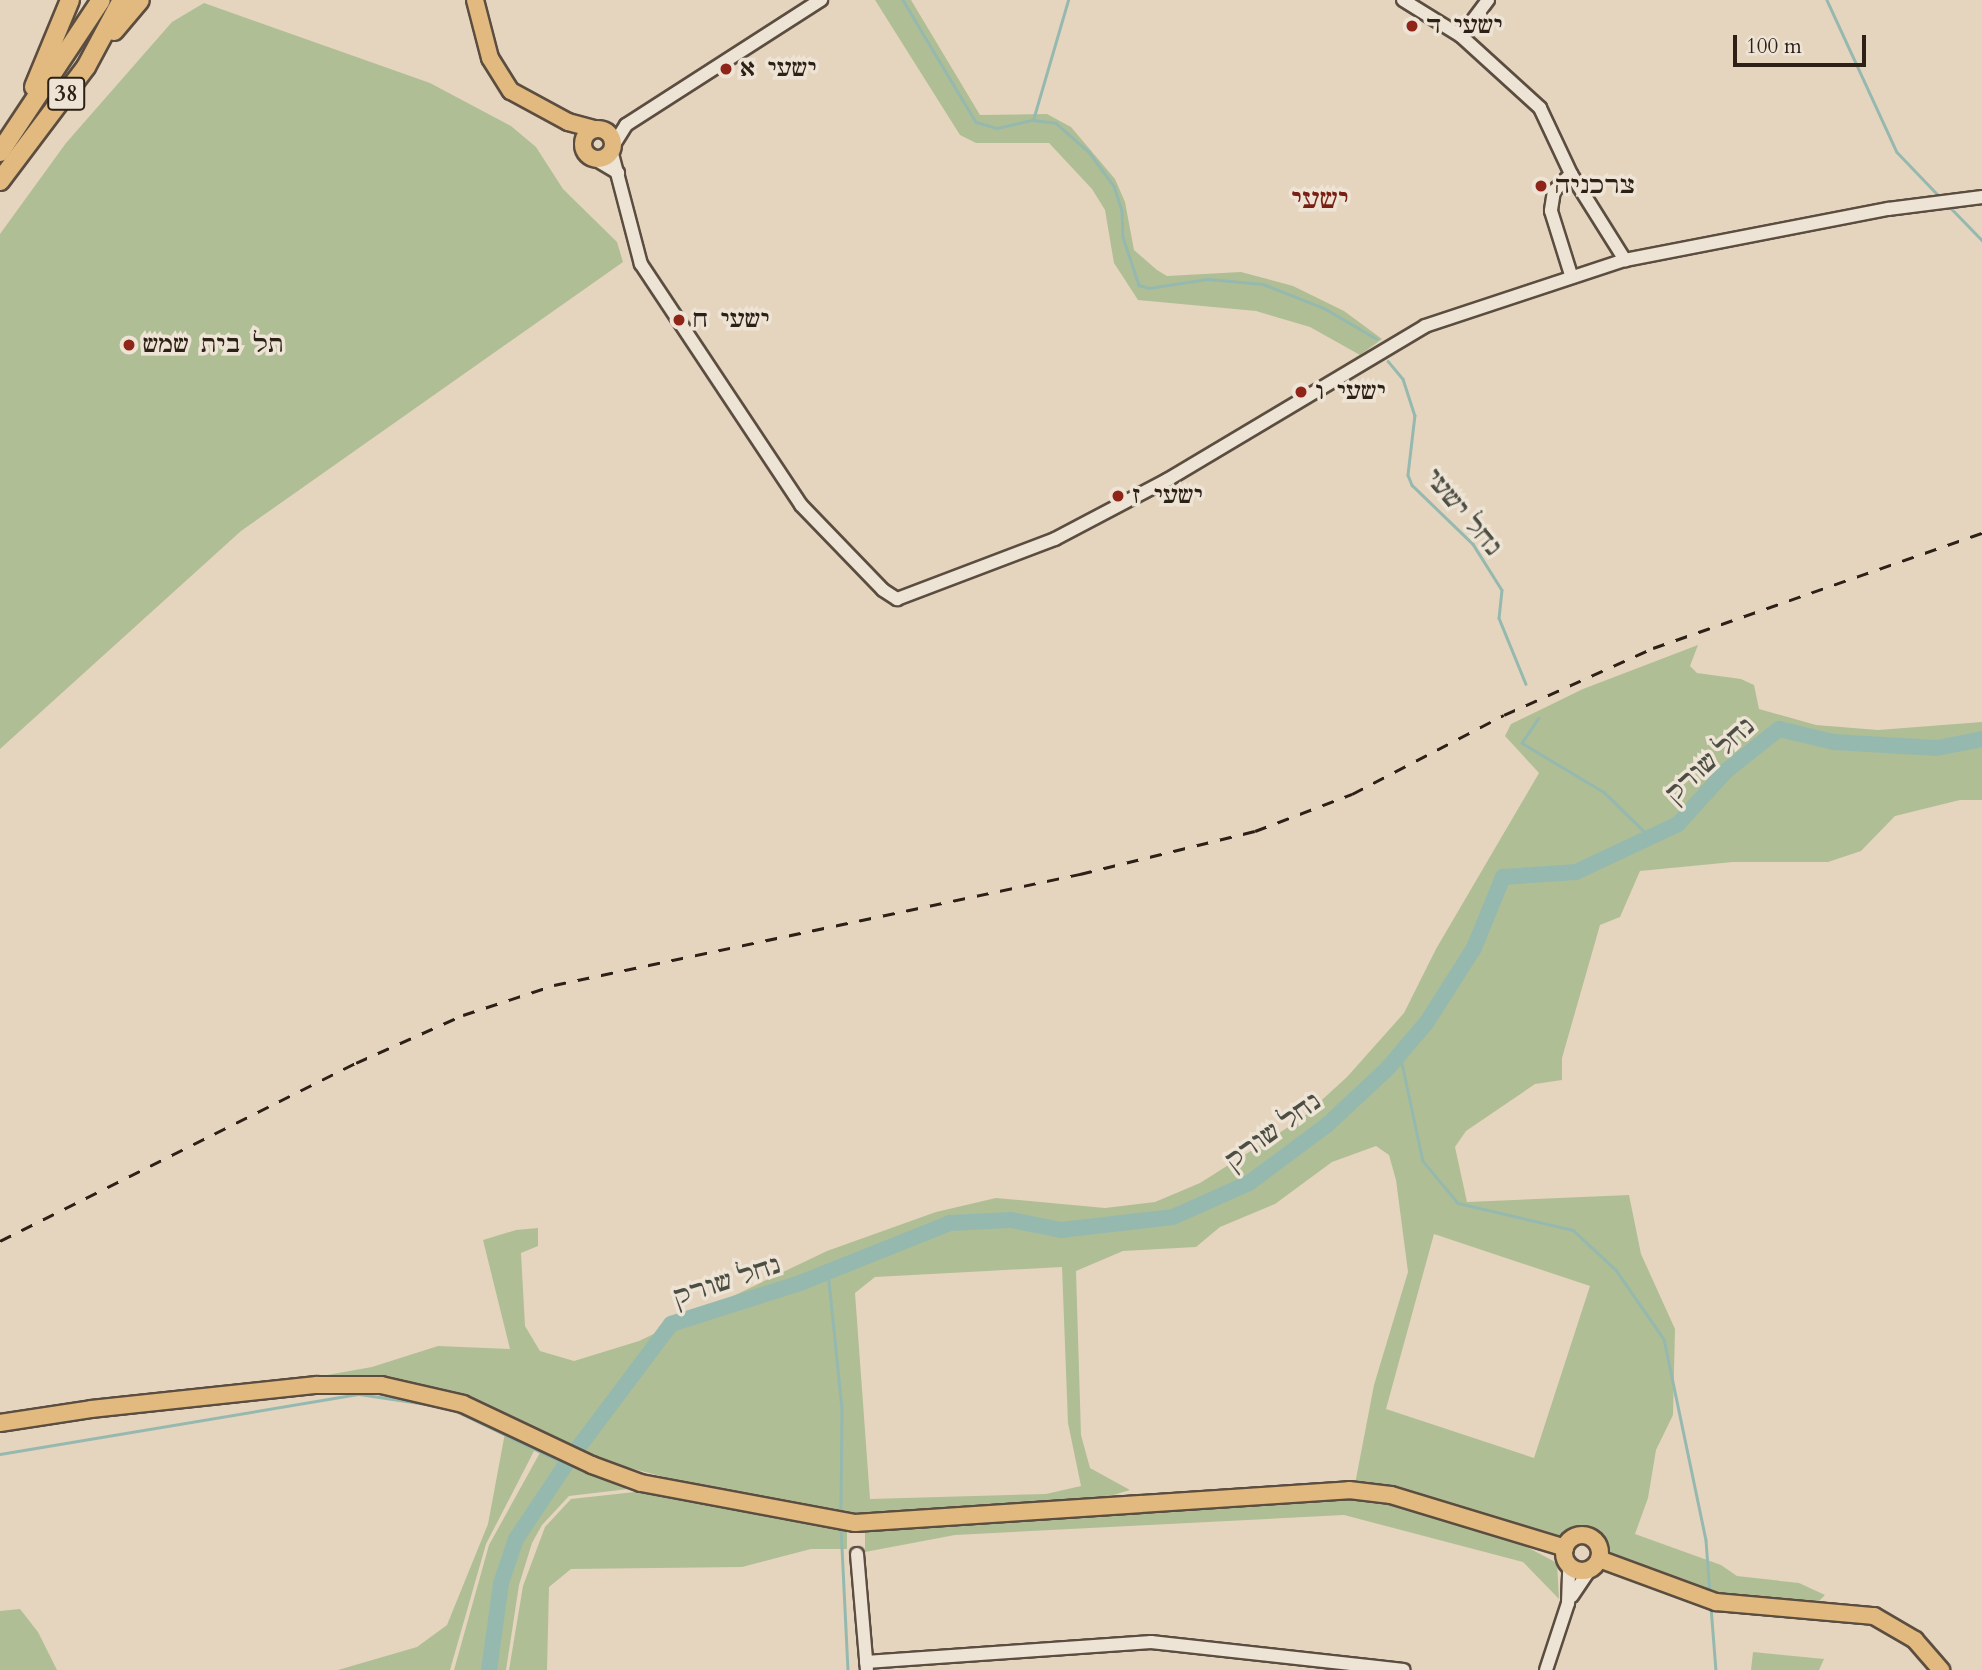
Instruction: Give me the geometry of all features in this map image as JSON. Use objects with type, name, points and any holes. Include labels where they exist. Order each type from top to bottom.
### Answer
[{"type":"highway","points":[[15,131],[70,0]]},
{"type":"highway","name":"38","points":[[0,152],[101,0]]},
{"type":"highway","name":"38","points":[[0,181],[86,67],[122,0]]},
{"type":"highway","points":[[86,67],[140,0]]},
{"type":"main road","points":[[475,0],[491,58],[502,81],[522,100],[568,122],[598,130],[612,148],[595,159],[568,122]]},
{"type":"main road","points":[[583,144],[586,135],[598,130]]},
{"type":"main road","points":[[0,1423],[91,1409],[291,1388],[381,1385],[463,1404],[592,1465],[641,1483],[855,1523],[1349,1490],[1391,1495],[1565,1548]]},
{"type":"main road","points":[[1565,1548],[1576,1536],[1587,1535],[1597,1542],[1595,1564]]},
{"type":"main road","points":[[1565,1548],[1569,1565],[1595,1564],[1716,1602],[1874,1616],[1916,1640],[1941,1670]]},
{"type":"street","points":[[598,130],[626,125],[821,0]]},
{"type":"street","points":[[1403,0],[1461,36],[1539,108],[1571,174],[1625,260]]},
{"type":"street","points":[[1461,36],[1488,0]]},
{"type":"street","points":[[626,125],[612,148],[640,264],[801,505],[883,590],[897,598],[1055,539],[1167,480],[1424,326],[1571,275],[1625,260],[1888,209],[1982,197]]},
{"type":"street","points":[[595,159],[618,173]]},
{"type":"street","points":[[1571,174],[1554,191],[1551,211],[1571,275]]},
{"type":"street","points":[[857,1554],[867,1666],[1151,1642],[1403,1670]]},
{"type":"street","points":[[1568,1602],[1595,1564]]},
{"type":"street","points":[[1546,1670],[1568,1602],[1569,1565]]},
{"type":"green space","points":[[875,0],[911,0],[980,115],[1047,114],[1071,127],[1115,179],[1125,202],[1134,250],[1157,270],[1167,276],[1241,272],[1293,286],[1344,311],[1382,339],[1360,355],[1310,327],[1256,311],[1138,300],[1114,263],[1105,210],[1092,189],[1049,143],[976,143],[960,135]]},
{"type":"green space","points":[[204,3],[430,83],[511,126],[536,147],[563,189],[617,242],[623,262],[241,531],[0,749],[0,234],[66,143],[172,22]]},
{"type":"green space","points":[[1698,645],[1690,666],[1697,673],[1741,679],[1754,685],[1759,709],[1816,725],[1878,730],[1982,722],[1982,800],[1960,800],[1895,816],[1861,851],[1828,862],[1733,862],[1640,871],[1620,917],[1600,925],[1562,1058],[1562,1080],[1535,1084],[1466,1131],[1455,1147],[1467,1202],[1629,1195],[1641,1254],[1675,1329],[1673,1415],[1656,1450],[1648,1498],[1635,1534],[1721,1565],[1737,1576],[1799,1583],[1825,1595],[1819,1601],[1736,1598],[1622,1566],[1599,1553],[1592,1541],[1553,1540],[1355,1484],[1374,1385],[1408,1272],[1396,1180],[1389,1155],[1376,1146],[1332,1162],[1275,1204],[1220,1227],[1196,1247],[1123,1251],[1076,1271],[1081,1435],[1090,1468],[1130,1490],[1076,1506],[855,1517],[722,1492],[599,1460],[499,1410],[439,1390],[397,1381],[327,1375],[372,1367],[438,1346],[510,1349],[483,1240],[516,1230],[538,1228],[538,1246],[521,1253],[525,1326],[540,1351],[574,1361],[639,1341],[827,1251],[936,1212],[996,1198],[1105,1208],[1155,1202],[1200,1183],[1301,1119],[1347,1077],[1404,1013],[1436,949],[1539,773],[1505,736],[1511,724],[1583,689]],"holes":[[[1434,1234],[1590,1286],[1534,1458],[1386,1409]],[[1062,1267],[1068,1423],[1081,1486],[1046,1494],[870,1499],[855,1293],[875,1277]]]},
{"type":"green space","points":[[505,1433],[534,1451],[486,1544],[450,1670],[338,1670],[417,1647],[447,1625],[488,1524]]},
{"type":"green space","points":[[542,1449],[588,1474],[637,1488],[569,1496],[542,1525],[532,1543],[519,1585],[506,1670],[454,1670],[489,1545]]},
{"type":"green space","points":[[644,1491],[847,1530],[847,1549],[811,1549],[742,1567],[571,1569],[549,1587],[547,1670],[509,1670],[523,1586],[545,1527],[571,1499]]},
{"type":"green space","points":[[1327,1497],[1399,1506],[1525,1546],[1557,1563],[1559,1599],[1523,1562],[1344,1515],[955,1535],[865,1552],[865,1531]]},
{"type":"green space","points":[[20,1609],[38,1632],[57,1670],[0,1670],[0,1611]]},
{"type":"green space","points":[[1753,1652],[1824,1659],[1819,1670],[1751,1670]]},
{"type":"waterway","name":"נחל ישעי","points":[[903,0],[976,122],[997,128],[1033,120],[1056,123],[1089,152],[1114,186],[1122,211],[1123,237],[1139,285],[1149,288],[1208,279],[1263,284],[1324,308],[1377,339]]},
{"type":"waterway","points":[[1033,120],[1068,0]]},
{"type":"waterway","points":[[1827,0],[1897,152],[1941,198]]},
{"type":"waterway","points":[[1948,205],[1982,240]]},
{"type":"waterway","name":"נחל ישעי","points":[[1388,361],[1403,379],[1415,415],[1408,475],[1412,485],[1473,544],[1502,590],[1499,618],[1526,684]]},
{"type":"waterway","points":[[1539,718],[1522,743],[1604,792],[1649,836]]},
{"type":"waterway","name":"נחל שורק","points":[[489,1670],[501,1583],[516,1539],[566,1464],[671,1324],[800,1283],[950,1223],[1011,1220],[1061,1230],[1173,1217],[1249,1183],[1327,1125],[1388,1068],[1427,1022],[1474,948],[1503,877],[1576,872],[1678,824],[1726,771],[1779,729],[1833,742],[1937,748],[1982,739]]},
{"type":"waterway","points":[[1400,1054],[1423,1161],[1458,1203],[1573,1230],[1616,1270],[1664,1339],[1706,1540],[1710,1594]]},
{"type":"waterway","points":[[828,1271],[842,1410],[841,1513]]},
{"type":"waterway","points":[[0,1454],[359,1394],[439,1406]]},
{"type":"waterway","points":[[452,1409],[566,1464]]},
{"type":"waterway","points":[[841,1527],[848,1670]]},
{"type":"waterway","points":[[1711,1607],[1716,1670]]},
{"type":"railway","points":[[0,1241],[356,1063],[463,1015],[554,985],[1080,874],[1255,831],[1352,794],[1504,715],[1653,648],[1982,533]]},
{"type":"place","name":"ישעי ד","points":[[1412,26]]},
{"type":"place","name":"ישעי א","points":[[726,69]]},
{"type":"place","name":"צרכניה","points":[[1541,186]]},
{"type":"place","name":"ישעי ח","points":[[679,320]]},
{"type":"place","name":"תל בית שמש","points":[[129,345]]},
{"type":"place","name":"ישעי ו","points":[[1301,392]]},
{"type":"place","name":"ישעי ז","points":[[1118,496]]},
{"type":"district","name":"ישעי","points":[[1320,199]]}]
